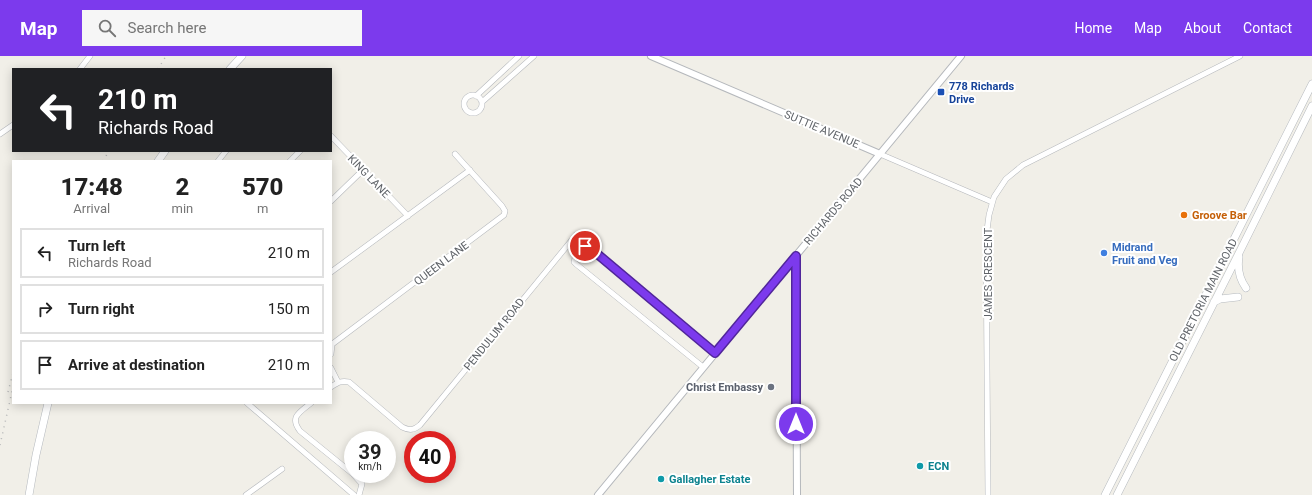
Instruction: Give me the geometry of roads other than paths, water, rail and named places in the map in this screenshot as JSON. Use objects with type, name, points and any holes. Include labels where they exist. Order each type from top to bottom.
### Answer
[{"type":"main road","points":[[231,68],[242,56]]},
{"type":"main road","name":"OLD PRETORIA MAIN ROAD","points":[[1105,495],[1312,84]]},
{"type":"main road","name":"OLD PRETORIA MAIN ROAD","points":[[1117,495],[1312,106]]},
{"type":"main road","points":[[1240,251],[1238,271],[1240,279],[1246,288]]},
{"type":"main road","points":[[1214,302],[1220,299],[1238,297]]},
{"type":"main road","points":[[29,495],[36,455],[48,404]]},
{"type":"street","points":[[81,68],[90,56]]},
{"type":"street","points":[[476,96],[519,56]]},
{"type":"street","points":[[482,102],[534,56]]},
{"type":"street","name":"SUTTIE AVENUE","points":[[651,56],[992,202]]},
{"type":"street","name":"RICHARDS ROAD","points":[[598,495],[961,56]]},
{"type":"street","name":"JAMES CRESCENT","points":[[988,495],[986,238],[992,202],[998,190],[1006,179],[1028,162],[1240,56]]},
{"type":"street","points":[[469,96],[476,96],[480,98],[482,102],[482,109],[478,113],[473,114],[467,112],[463,105],[464,100],[469,96]]},
{"type":"street","points":[[0,134],[12,126]]},
{"type":"street","name":"KING LANE","points":[[332,137],[408,216]]},
{"type":"street","points":[[219,160],[225,152]]},
{"type":"street","points":[[291,160],[299,152]]},
{"type":"street","points":[[332,271],[470,170],[456,154]]},
{"type":"street","points":[[332,200],[363,170]]},
{"type":"street","name":"QUEEN LANE","points":[[332,345],[504,215],[504,209],[470,170]]},
{"type":"street","name":"PENDULUM ROAD","points":[[338,382],[344,381],[354,386],[402,427],[410,430],[415,429],[420,425],[576,235]]},
{"type":"street","points":[[703,367],[574,262],[575,258],[585,246],[589,247],[715,353]]},
{"type":"street","points":[[796,256],[796,495]]},
{"type":"street","points":[[332,370],[338,382],[332,386]]},
{"type":"street","points":[[248,404],[354,495]]},
{"type":"street","points":[[310,404],[296,415],[296,426],[300,431],[344,467]]},
{"type":"street","points":[[246,495],[282,469]]},
{"type":"street","points":[[359,495],[362,483]]},
{"type":"railway","points":[[159,68],[166,56]]},
{"type":"railway","points":[[104,160],[108,152]]},
{"type":"railway","points":[[8,392],[12,377]]},
{"type":"railway","points":[[0,445],[12,391]]},
{"type":"place","name":"778 Richards Drive","points":[[941,92]]},
{"type":"place","name":"Groove Bar","points":[[1184,215]]},
{"type":"place","name":"Midrand Fruit and Veg","points":[[1104,253]]},
{"type":"place","name":"Christ Embassy","points":[[771,387]]},
{"type":"place","name":"ECN","points":[[920,466]]},
{"type":"place","name":"Gallagher Estate","points":[[661,479]]}]
